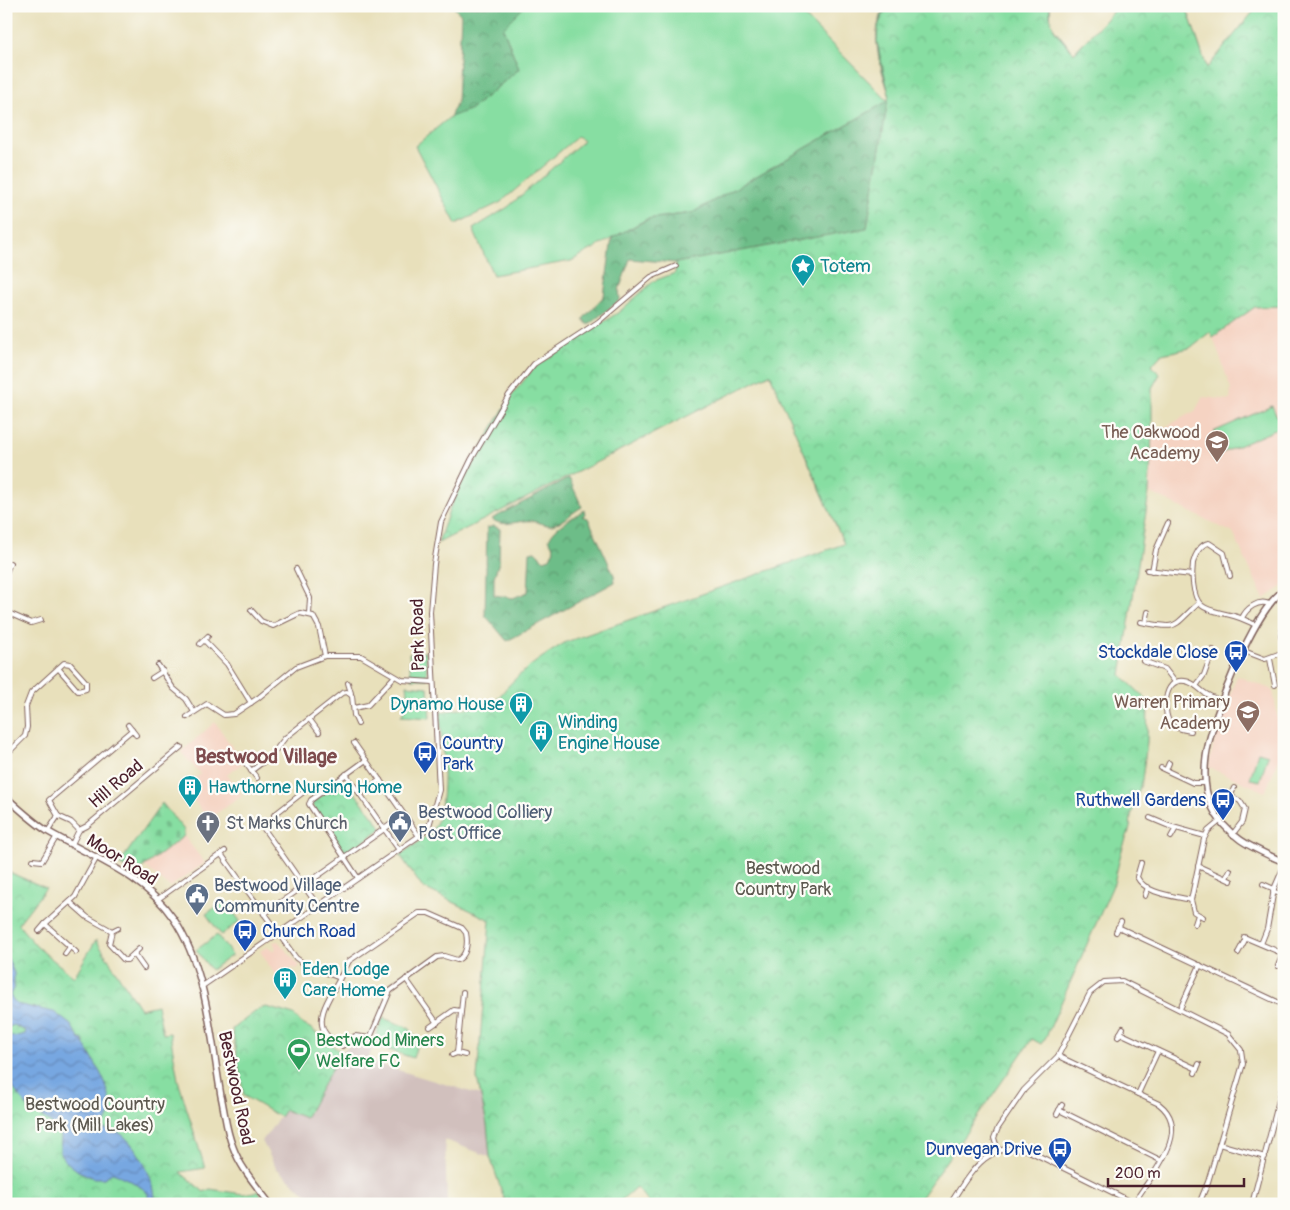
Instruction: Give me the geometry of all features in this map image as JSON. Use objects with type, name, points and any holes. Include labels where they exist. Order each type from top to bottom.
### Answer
[{"type":"main road","points":[[1284,590],[1268,604],[1256,625],[1223,700],[1207,751],[1205,783],[1210,804],[1220,821],[1232,835],[1253,849],[1284,864]]},
{"type":"main road","name":"Moor Road","points":[[6,797],[48,831],[97,857],[137,882],[158,899],[180,929],[204,998]]},
{"type":"main road","name":"Bestwood Road","points":[[204,998],[232,1144],[246,1173],[270,1204]]},
{"type":"street","name":"Park Road","points":[[201,987],[419,836],[429,826],[439,790],[430,612],[437,540],[441,522],[471,460],[509,395],[534,364],[598,322],[651,277],[676,266]]},
{"type":"street","points":[[1152,571],[1156,550],[1168,523]]},
{"type":"street","points":[[1161,526],[1166,528]]},
{"type":"street","points":[[1231,572],[1224,553],[1206,541],[1197,554],[1192,575],[1194,593],[1199,603],[1212,611],[1242,618],[1256,625]]},
{"type":"street","points":[[6,573],[10,562]]},
{"type":"street","points":[[296,569],[310,598],[309,614]]},
{"type":"street","points":[[1147,570],[1192,575]]},
{"type":"street","points":[[1242,618],[1248,609],[1260,602],[1268,604]]},
{"type":"street","points":[[1141,622],[1174,626],[1182,621],[1199,603]]},
{"type":"street","points":[[251,610],[264,624],[273,626],[300,613],[309,614],[316,620],[325,656]]},
{"type":"street","points":[[6,612],[31,623],[41,620]]},
{"type":"street","points":[[1146,623],[1148,612]]},
{"type":"street","points":[[251,618],[255,614]]},
{"type":"street","points":[[31,623],[31,630]]},
{"type":"street","points":[[1284,625],[1281,636],[1284,647]]},
{"type":"street","points":[[200,644],[208,636]]},
{"type":"street","points":[[204,640],[227,664],[251,703]]},
{"type":"street","points":[[1244,650],[1260,658],[1270,659],[1284,652]]},
{"type":"street","points":[[1196,686],[1204,675],[1212,652],[1216,656]]},
{"type":"street","points":[[186,717],[207,704],[220,713],[229,716],[251,703],[296,667],[325,656],[365,657],[394,677],[408,682],[433,682]]},
{"type":"street","points":[[1270,659],[1275,685]]},
{"type":"street","points":[[1144,661],[1165,669],[1175,682]]},
{"type":"street","points":[[6,755],[25,736],[27,727],[26,706],[31,693],[58,668],[64,663],[70,664],[86,682],[86,689],[78,691],[58,668]]},
{"type":"street","points":[[1146,669],[1149,663]]},
{"type":"street","points":[[158,664],[173,688],[186,699],[194,712]]},
{"type":"street","points":[[152,678],[162,671]]},
{"type":"street","points":[[354,708],[368,705],[384,690],[394,677]]},
{"type":"street","points":[[1191,731],[1174,726],[1170,722],[1166,697],[1168,688],[1175,682],[1185,680],[1210,696],[1223,700]]},
{"type":"street","points":[[1268,681],[1274,680]]},
{"type":"street","points":[[348,683],[354,708],[354,718],[358,724]]},
{"type":"street","points":[[384,690],[388,694]]},
{"type":"street","points":[[251,771],[271,756],[283,739],[310,720],[342,693],[351,693]]},
{"type":"street","points":[[310,720],[319,732]]},
{"type":"street","points":[[1164,725],[1170,722]]},
{"type":"street","points":[[128,726],[136,735]]},
{"type":"street","points":[[79,830],[71,822],[58,816],[48,802],[132,730]]},
{"type":"street","points":[[1183,735],[1185,730]]},
{"type":"street","points":[[354,743],[419,836]]},
{"type":"street","name":"Hill Road","points":[[72,844],[79,830],[87,826],[181,747]]},
{"type":"street","points":[[358,878],[309,807],[311,800],[366,760]]},
{"type":"street","points":[[1166,770],[1169,763]]},
{"type":"street","points":[[246,764],[257,778]]},
{"type":"street","points":[[1161,768],[1193,783],[1205,783]]},
{"type":"street","points":[[346,774],[398,850]]},
{"type":"street","points":[[360,794],[380,780]]},
{"type":"street","points":[[274,815],[310,787],[317,788],[321,792]]},
{"type":"street","points":[[1230,796],[1234,788]]},
{"type":"street","points":[[1225,794],[1242,804],[1245,811],[1242,822],[1232,835]]},
{"type":"street","points":[[279,805],[282,810]]},
{"type":"street","points":[[264,914],[404,815]]},
{"type":"street","points":[[48,831],[58,816]]},
{"type":"street","points":[[1150,818],[1154,823],[1205,836]]},
{"type":"street","points":[[1195,924],[1200,916],[1192,909],[1191,900],[1205,836],[1220,821]]},
{"type":"street","points":[[1171,838],[1176,828]]},
{"type":"street","points":[[264,830],[318,906]]},
{"type":"street","points":[[33,860],[42,860],[57,836]]},
{"type":"street","points":[[158,899],[223,852],[278,934],[301,962],[340,978]]},
{"type":"street","points":[[38,931],[70,902],[97,857]]},
{"type":"street","points":[[1141,862],[1139,880],[1148,888],[1191,900]]},
{"type":"street","points":[[1261,944],[1268,929],[1273,891],[1284,864]]},
{"type":"street","points":[[1198,866],[1231,881]]},
{"type":"street","points":[[1139,868],[1144,871]]},
{"type":"street","points":[[1226,878],[1230,870]]},
{"type":"street","points":[[1263,884],[1273,891],[1284,894]]},
{"type":"street","points":[[1144,896],[1148,888]]},
{"type":"street","points":[[70,902],[87,918],[112,931]]},
{"type":"street","points":[[419,913],[428,913],[464,930],[467,936],[463,957],[457,960],[444,956],[437,957],[406,979],[388,993],[370,1038],[352,1037],[342,1046],[325,1032],[322,1021],[326,1006],[349,961],[419,913]]},
{"type":"street","points":[[1116,932],[1120,922]]},
{"type":"street","points":[[45,924],[76,952]]},
{"type":"street","points":[[1118,927],[1284,1005]]},
{"type":"street","points":[[112,931],[118,928]]},
{"type":"street","points":[[112,931],[109,944],[124,960],[127,960],[140,949]]},
{"type":"street","points":[[1238,953],[1245,937],[1284,954],[1278,966]]},
{"type":"street","points":[[65,954],[70,947]]},
{"type":"street","points":[[134,954],[144,968]]},
{"type":"street","points":[[1180,1010],[1200,965]]},
{"type":"street","points":[[406,979],[437,1023]]},
{"type":"street","points":[[998,1151],[994,1138],[998,1128],[1024,1090],[1058,1056],[1087,996],[1095,987],[1104,982],[1113,980],[1126,983],[1228,1034],[1241,1050],[1243,1064],[1208,1182],[1199,1204]]},
{"type":"street","points":[[463,992],[454,1054],[465,1055]]},
{"type":"street","points":[[430,1027],[454,1010],[461,1011]]},
{"type":"street","points":[[1123,1028],[1119,1035],[1158,1051],[1196,1071],[1199,1064]]},
{"type":"street","points":[[1138,1094],[1158,1051]]},
{"type":"street","points":[[950,1204],[974,1167],[984,1157],[998,1151],[1015,1148],[1029,1151],[1134,1203],[1173,1138],[1172,1121],[1164,1108],[1058,1056]]},
{"type":"street","points":[[1252,1204],[1284,1081]]},
{"type":"street","points":[[1062,1105],[1058,1112],[1160,1160]]},
{"type":"street","points":[[1219,1144],[1265,1157]]},
{"type":"shaded area","name":"The Oakwood Academy","points":[[1284,306],[1284,586],[1264,599],[1233,533],[1149,492],[1152,434],[1195,411],[1203,397],[1230,400],[1231,389],[1213,337],[1255,307]]},
{"type":"shaded area","name":"Warren Primary Academy","points":[[1237,676],[1273,690],[1283,750],[1265,792],[1208,767],[1218,727]]},
{"type":"shaded area","points":[[215,722],[243,763],[227,775],[242,796],[208,819],[184,787],[200,774],[181,752]]},
{"type":"shaded area","points":[[184,836],[205,863],[170,887],[143,865]]},
{"type":"shaded area","points":[[278,941],[300,966],[297,969],[291,968],[289,973],[280,978],[275,975],[260,951],[267,947],[273,951],[276,948],[273,942]]},
{"type":"shaded area","points":[[357,1040],[373,1045],[368,1061],[481,1095],[487,1125],[490,1157],[445,1140],[447,1204],[325,1204],[313,1199],[276,1168],[262,1141],[285,1110],[305,1118],[341,1052]]},
{"type":"green space","points":[[453,6],[525,6],[503,28],[519,69],[471,109],[450,117],[457,102],[461,15]]},
{"type":"green space","points":[[525,6],[794,6],[888,101],[692,213],[647,219],[571,261],[493,275],[473,229],[508,207],[583,141],[578,136],[501,202],[456,224],[415,146],[450,117],[471,109],[519,69],[503,28]]},
{"type":"green space","points":[[887,6],[1050,6],[1051,25],[1074,53],[1083,43],[1186,6],[1207,69],[887,106],[867,228],[676,263],[630,259],[619,290],[620,300],[588,325],[583,319],[604,296],[612,238],[648,219],[692,213],[888,101],[889,94],[880,61],[877,38],[881,16]]},
{"type":"green space","name":"Bestwood Country Park","points":[[887,6],[1050,6],[1053,27],[1074,53],[1118,6],[1186,6],[1207,68],[1258,6],[1284,6],[1284,306],[1255,307],[1213,337],[1210,332],[1190,348],[1162,354],[1151,366],[1160,374],[1152,388],[1149,492],[1121,675],[1148,701],[1147,742],[1142,780],[1114,883],[1046,1037],[1041,1044],[1032,1039],[916,1204],[650,1204],[636,1187],[617,1204],[506,1204],[490,1157],[487,1125],[477,1078],[490,920],[422,887],[400,855],[429,834],[436,824],[440,811],[443,758],[440,712],[494,704],[518,676],[545,655],[566,642],[844,544],[770,374],[438,543],[450,508],[466,474],[511,396],[535,367],[619,312],[654,281],[675,273],[676,263],[867,228],[889,94],[877,42],[878,26]]},
{"type":"green space","points":[[1272,406],[1282,427],[1222,453],[1213,432]]},
{"type":"green space","points":[[569,478],[582,507],[560,522],[552,525],[533,521],[507,524],[492,519]]},
{"type":"green space","points":[[584,510],[585,515],[582,516],[588,518],[614,575],[615,582],[507,641],[485,615],[487,528],[494,526],[500,529],[499,562],[494,577],[494,595],[513,598],[528,592],[530,552],[535,551],[544,560],[550,558],[554,549],[549,539],[552,534],[560,526]]},
{"type":"green space","points":[[426,652],[427,679],[411,679],[409,653]]},
{"type":"green space","points":[[407,685],[428,687],[430,718],[401,716],[409,702]]},
{"type":"green space","points":[[1258,752],[1268,755],[1260,781],[1250,779]]},
{"type":"green space","points":[[345,780],[382,828],[346,854],[312,805],[312,802]]},
{"type":"green space","points":[[162,803],[184,830],[184,836],[134,874],[119,864]]},
{"type":"green space","name":"Bestwood Country Park (Mill Lakes)","points":[[6,871],[46,888],[18,924],[36,946],[74,977],[96,940],[140,1009],[157,1005],[163,1034],[170,1033],[178,1080],[205,1168],[180,1172],[204,1192],[210,1189],[243,1194],[259,1191],[266,1204],[6,1204]]},
{"type":"green space","points":[[225,901],[240,921],[221,935],[206,914]]},
{"type":"green space","points":[[217,935],[232,955],[211,970],[196,950]]},
{"type":"green space","points":[[266,1007],[294,1015],[302,1024],[341,1052],[305,1118],[285,1110],[280,1117],[244,1096],[232,1029],[259,1009]]},
{"type":"green space","points":[[383,1018],[409,1028],[418,1041],[413,1058],[368,1043],[375,1038]]},
{"type":"water","points":[[6,954],[14,973],[14,987],[10,995],[16,1004],[54,1012],[71,1025],[80,1040],[82,1039],[101,1074],[108,1093],[110,1114],[102,1128],[121,1134],[139,1154],[152,1182],[155,1199],[148,1200],[148,1194],[137,1184],[120,1176],[112,1173],[104,1178],[94,1178],[78,1171],[64,1160],[60,1152],[61,1137],[59,1129],[27,1106],[6,1079],[6,1033],[13,1037],[25,1034],[26,1031],[14,1025],[6,1028]]},
{"type":"place","name":"Totem","points":[[803,287]]},
{"type":"place","name":"The Oakwood Academy","points":[[1217,463]]},
{"type":"place","name":"Stockdale Close","points":[[1236,673]]},
{"type":"place","name":"Dynamo House","points":[[521,725]]},
{"type":"place","name":"Warren Primary Academy","points":[[1248,733]]},
{"type":"place","name":"Winding Engine House","points":[[541,753]]},
{"type":"place","name":"Country Park","points":[[425,774]]},
{"type":"place","name":"Hawthorne Nursing Home","points":[[190,808]]},
{"type":"place","name":"Ruthwell Gardens","points":[[1223,821]]},
{"type":"place","name":"Bestwood Colliery Post Office","points":[[400,843]]},
{"type":"place","name":"St Marks Church","points":[[208,844]]},
{"type":"place","name":"Bestwood Village Community Centre","points":[[197,916]]},
{"type":"place","name":"Church Road","points":[[245,952]]},
{"type":"place","name":"Eden Lodge Care Home","points":[[285,1000]]},
{"type":"place","name":"Bestwood Miners Welfare FC","points":[[299,1071]]},
{"type":"place","name":"Dunvegan Drive","points":[[1060,1170]]},
{"type":"district","name":"Bestwood Village","points":[[266,756]]}]
